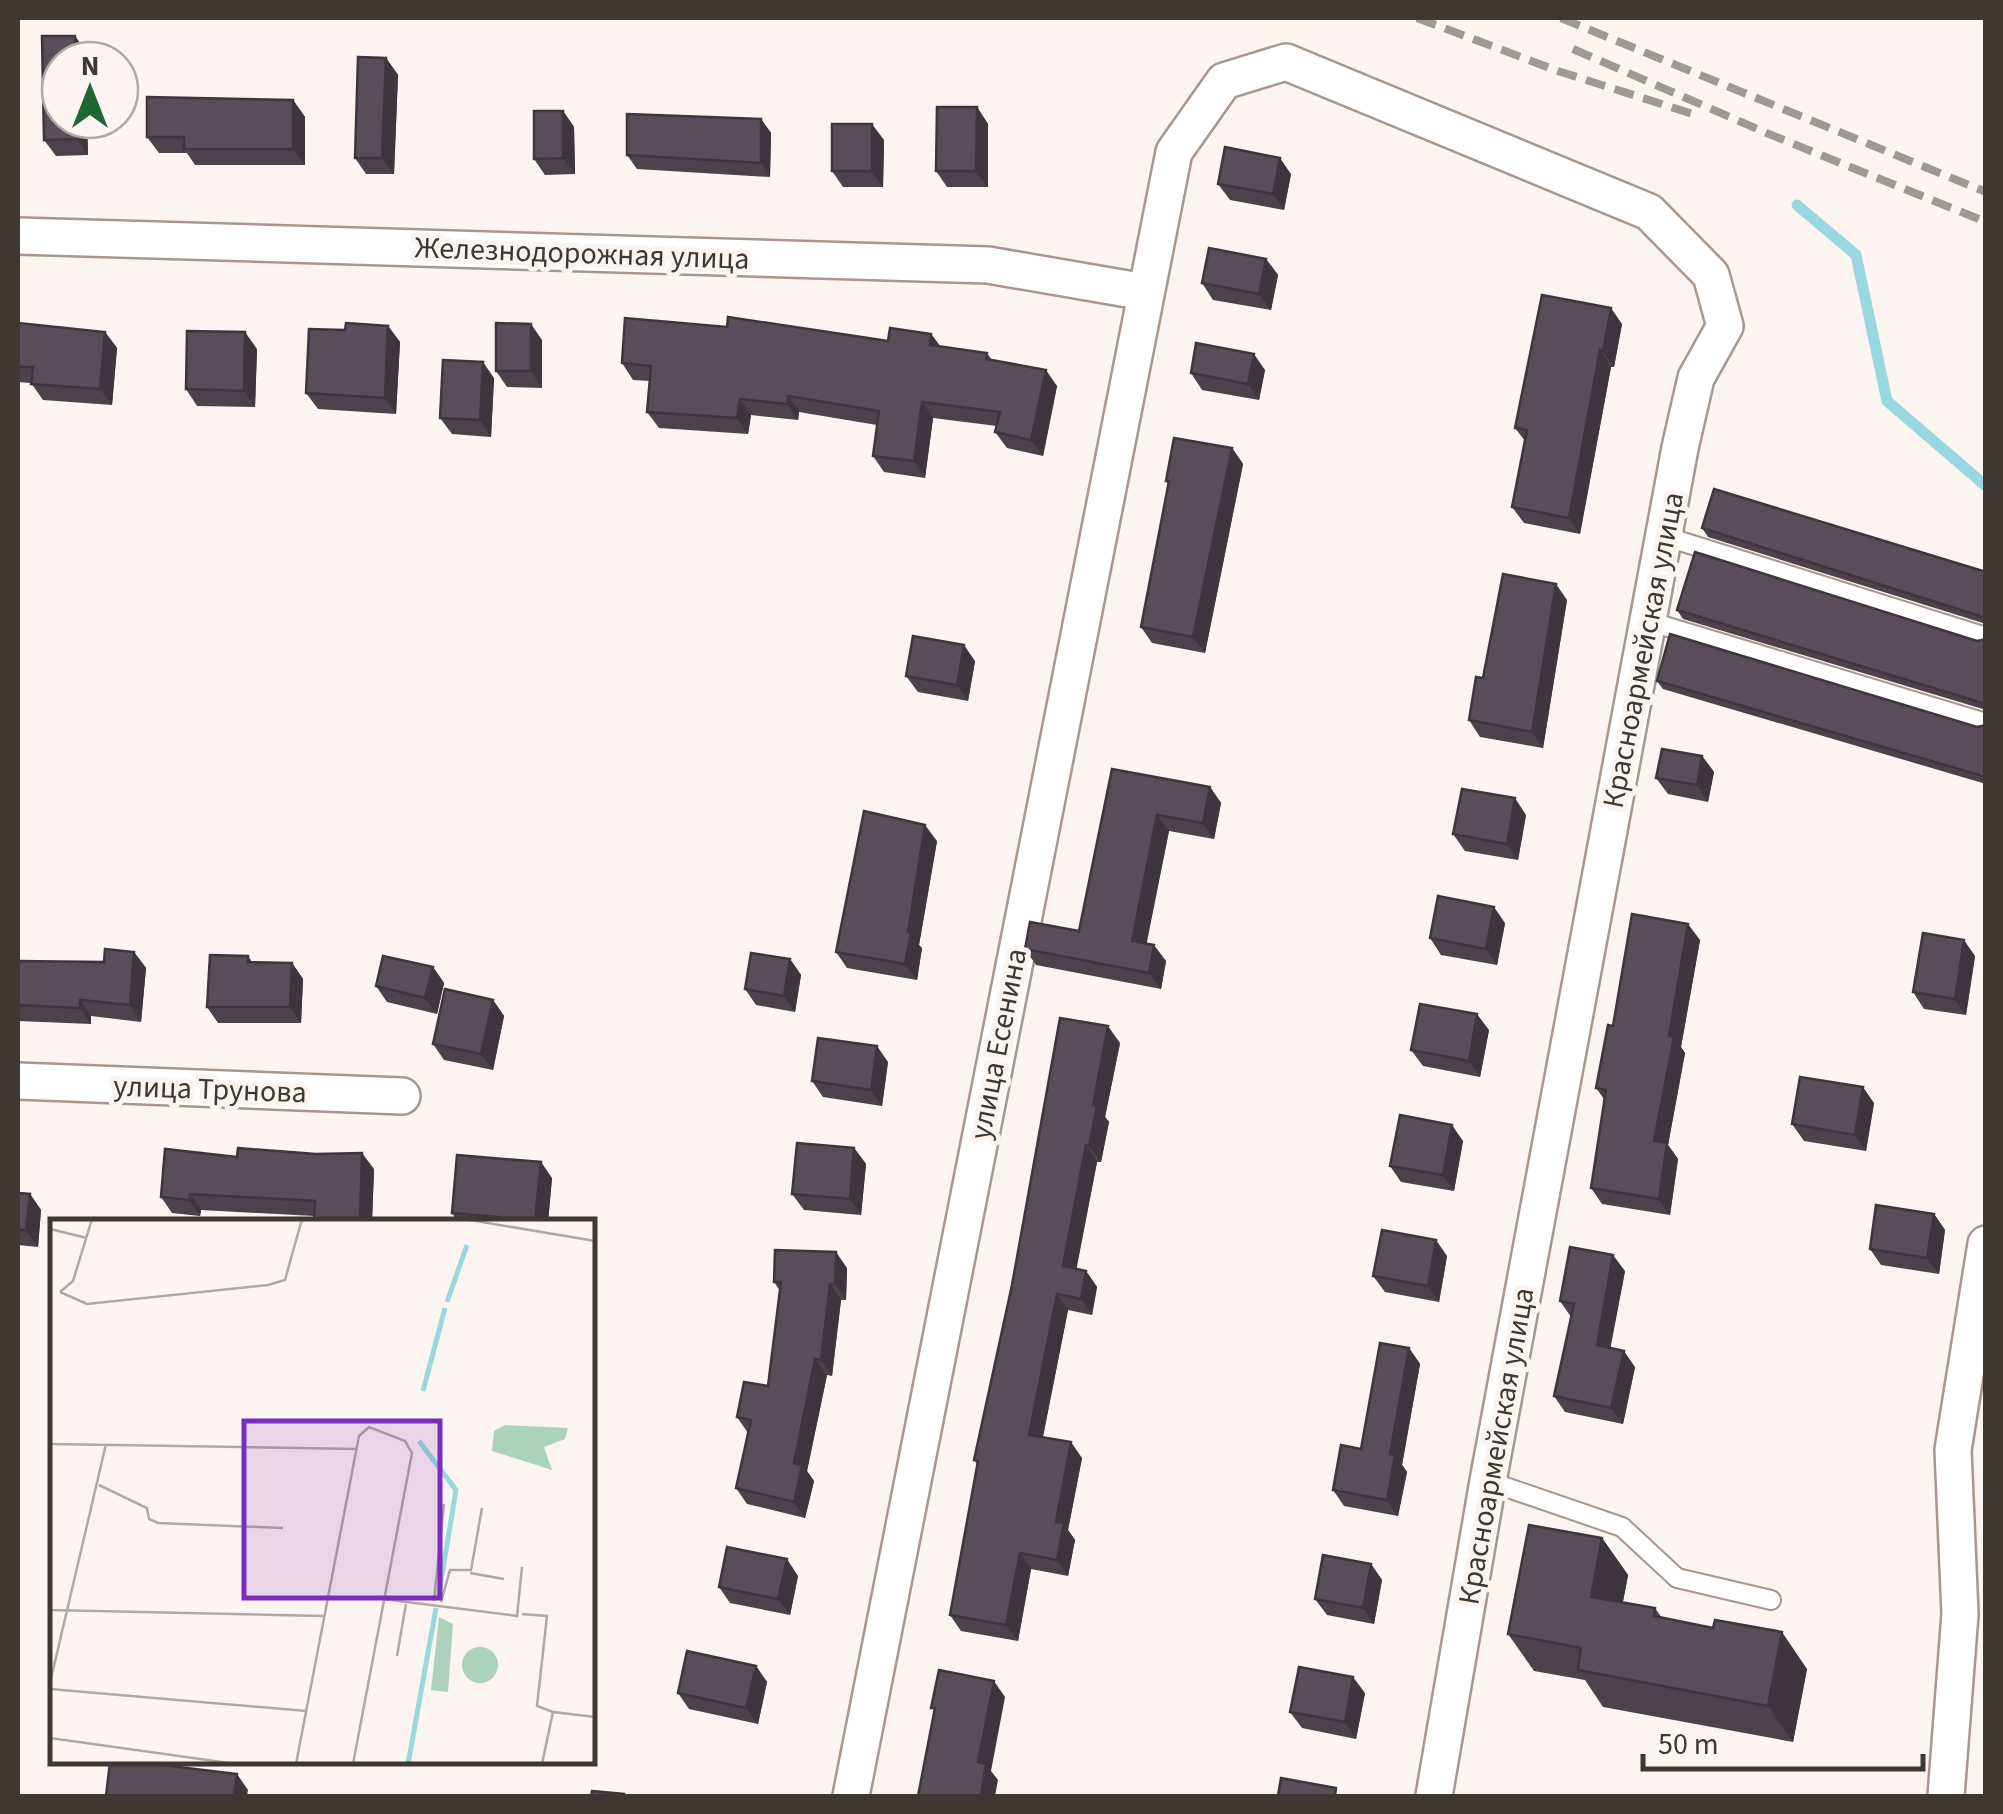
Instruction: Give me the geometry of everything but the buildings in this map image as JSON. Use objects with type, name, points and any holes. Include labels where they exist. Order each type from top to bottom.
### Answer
[{"type":"street","name":"Красноармейская улица","points":[[1145,292],[1174,152],[1224,81],[1286,62],[1648,212],[1711,275],[1726,326],[1696,378],[1664,536],[1488,1481],[1434,1796]]},
{"type":"street","name":"Железнодорожная улица","points":[[18,236],[988,265],[1145,292]]},
{"type":"street","name":"улица Есенина","points":[[851,1796],[1145,292]]},
{"type":"street","name":"улица Трунова","points":[[18,1082],[402,1096]]},
{"type":"street","points":[[1946,1796],[1960,1614],[1953,1450],[1986,1244]]},
{"type":"lane","points":[[1664,536],[1986,637]]},
{"type":"lane","points":[[1648,621],[1986,723]]},
{"type":"lane","points":[[1488,1481],[1622,1527],[1676,1578],[1771,1600]]},
{"type":"waterway","points":[[1797,205],[1856,255],[1887,401],[1986,486]]},
{"type":"railway","points":[[1417,18],[1561,72],[1696,115]]},
{"type":"railway","points":[[1561,18],[1986,192]]},
{"type":"railway","points":[[1573,49],[1986,222]]}]
